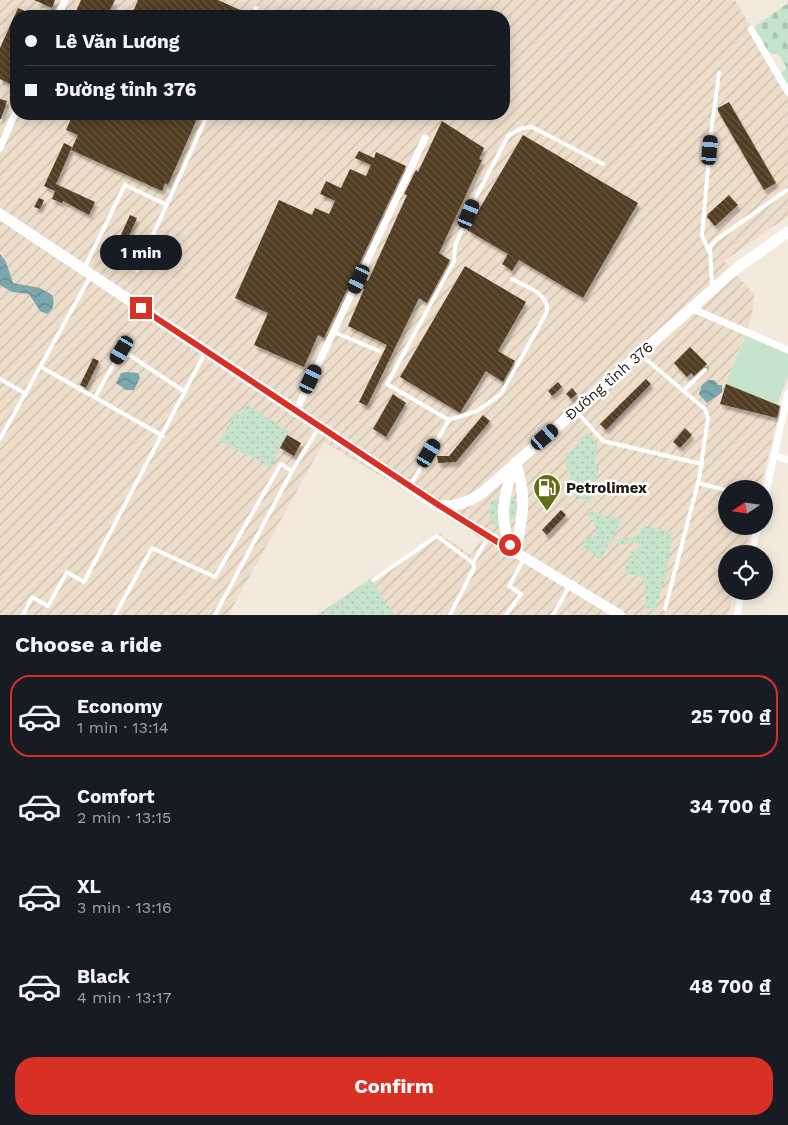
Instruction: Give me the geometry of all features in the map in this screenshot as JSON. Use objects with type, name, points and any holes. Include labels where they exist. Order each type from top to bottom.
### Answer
[{"type":"main road","points":[[0,214],[409,486],[520,556],[620,615]]},
{"type":"main road","name":"Đường tỉnh 376","points":[[440,506],[450,507],[476,498],[737,268],[788,232]]},
{"type":"main road","points":[[515,463],[505,492],[505,527],[520,556]]},
{"type":"main road","points":[[515,463],[522,478],[524,492],[520,556]]},
{"type":"street","points":[[751,29],[788,92]]},
{"type":"street","points":[[0,148],[12,120]]},
{"type":"street","points":[[296,411],[425,138]]},
{"type":"street","points":[[691,308],[788,350]]},
{"type":"street","points":[[768,480],[788,393]]},
{"type":"street","points":[[774,455],[788,460]]},
{"type":"street","points":[[737,615],[740,600]]},
{"type":"lane","points":[[710,253],[702,236],[719,73]]},
{"type":"lane","points":[[137,270],[205,120]]},
{"type":"lane","points":[[449,420],[387,384],[454,261],[455,246],[476,197],[508,136],[522,128],[532,127],[603,164]]},
{"type":"lane","points":[[0,439],[41,367],[88,272],[125,185],[167,205]]},
{"type":"lane","points":[[712,290],[710,247],[716,240],[787,190]]},
{"type":"lane","points":[[409,486],[449,420],[477,411],[501,394],[547,312],[548,304],[543,296],[512,278]]},
{"type":"lane","points":[[334,332],[379,351]]},
{"type":"lane","points":[[94,397],[122,350],[185,392]]},
{"type":"lane","points":[[22,615],[32,597],[48,606],[66,572],[84,582],[163,436],[206,351]]},
{"type":"lane","points":[[639,354],[705,409],[708,418],[698,483],[665,609]]},
{"type":"lane","points":[[41,367],[163,436]]},
{"type":"lane","points":[[683,391],[704,370]]},
{"type":"lane","points":[[0,379],[26,394]]},
{"type":"lane","points":[[575,410],[603,441],[702,464]]},
{"type":"lane","points":[[215,615],[292,471],[320,427]]},
{"type":"lane","points":[[115,615],[152,548],[215,577],[281,464],[292,471]]},
{"type":"lane","points":[[698,483],[718,488]]},
{"type":"lane","points":[[373,580],[438,536],[473,563]]},
{"type":"lane","points":[[450,615],[474,568],[473,563],[488,536]]},
{"type":"lane","points":[[506,615],[521,594],[509,586],[520,556]]},
{"type":"lane","points":[[553,615],[570,586]]},
{"type":"shaded area","points":[[0,0],[735,0],[788,92],[788,216],[724,261],[754,294],[752,315],[726,384],[781,406],[762,480],[718,480],[718,535],[749,535],[746,545],[718,545],[718,600],[732,600],[728,615],[317,615],[438,533],[471,555],[481,539],[456,521],[324,442],[228,615],[0,615]]},
{"type":"green space","points":[[788,3],[788,92],[778,75],[787,68],[778,53],[766,54],[751,29]]},
{"type":"green space","points":[[746,333],[788,350],[788,377],[777,405],[726,384]]},
{"type":"green space","points":[[246,404],[291,433],[287,435],[271,468],[220,441],[236,411],[242,414]]},
{"type":"green space","points":[[586,433],[596,443],[595,464],[599,468],[590,502],[575,497],[564,454],[570,453]]},
{"type":"green space","points":[[511,496],[518,503],[517,515],[510,520],[508,511]]},
{"type":"green space","points":[[498,498],[497,515],[500,529],[491,521],[489,514],[490,503]]},
{"type":"green space","points":[[588,511],[622,520],[601,560],[585,548],[583,551],[581,548],[583,539],[596,535],[595,523],[587,514]]},
{"type":"green space","points":[[643,525],[673,533],[665,579],[654,612],[645,606],[646,585],[642,576],[625,574],[627,561],[630,562],[632,557],[630,551],[637,550],[639,544],[635,542],[622,545],[617,544],[617,540],[640,534]]},
{"type":"green space","points":[[370,579],[394,615],[317,615]]},
{"type":"water","points":[[0,254],[6,262],[13,283],[40,288],[52,295],[53,306],[47,314],[40,311],[29,294],[12,292],[0,285]]},
{"type":"water","points":[[121,373],[138,373],[140,378],[134,390],[126,390],[116,383]]},
{"type":"water","points":[[709,380],[714,380],[718,385],[722,385],[722,392],[707,403],[699,394],[702,385]]},
{"type":"building","points":[[34,0],[55,0],[52,8]]},
{"type":"building","points":[[81,0],[115,0],[110,10],[77,10]]},
{"type":"building","points":[[138,0],[218,0],[240,10],[134,10]]},
{"type":"building","points":[[10,26],[10,84],[0,79],[0,48]]},
{"type":"building","points":[[0,99],[7,101],[1,119],[0,119]]},
{"type":"building","points":[[729,102],[776,183],[764,190],[718,111],[718,108]]},
{"type":"building","points":[[70,120],[196,120],[168,185],[165,183],[162,191],[71,150],[78,135],[66,130]]},
{"type":"building","points":[[442,121],[484,148],[479,159],[482,160],[439,253],[450,260],[427,303],[419,298],[367,406],[359,402],[387,345],[348,326],[364,289],[360,288],[364,279],[368,281],[407,195],[404,194],[416,170],[418,172]]},
{"type":"building","points":[[523,135],[638,203],[583,298],[519,260],[512,271],[502,264],[508,254],[467,230]]},
{"type":"building","points":[[64,143],[72,147],[56,184],[95,202],[89,215],[63,201],[62,203],[52,199],[55,191],[44,186]]},
{"type":"building","points":[[359,151],[374,158],[376,152],[406,166],[324,338],[318,335],[304,367],[254,345],[268,313],[235,298],[279,200],[312,215],[315,208],[329,214],[335,201],[320,194],[326,181],[341,188],[350,169],[366,176],[371,165],[355,158]]},
{"type":"building","points":[[729,195],[738,205],[715,226],[707,217],[708,214]]},
{"type":"building","points":[[39,198],[44,200],[40,209],[34,207]]},
{"type":"building","points":[[130,215],[137,218],[116,265],[109,261]]},
{"type":"building","points":[[465,266],[526,302],[498,351],[515,361],[503,382],[486,371],[460,413],[400,377]]},
{"type":"building","points":[[690,347],[707,364],[694,376],[691,373],[687,377],[674,363]]},
{"type":"building","points":[[93,358],[99,361],[86,388],[80,385]]},
{"type":"building","points":[[646,379],[651,384],[606,430],[600,424]]},
{"type":"building","points":[[558,382],[562,387],[552,396],[548,391]]},
{"type":"building","points":[[726,384],[780,406],[777,418],[720,404]]},
{"type":"building","points":[[572,388],[577,394],[571,399],[566,394]]},
{"type":"building","points":[[393,394],[406,403],[386,437],[373,429]]},
{"type":"building","points":[[483,415],[490,421],[456,462],[438,463],[437,456],[449,456]]},
{"type":"building","points":[[685,428],[692,435],[680,448],[673,442]]},
{"type":"building","points":[[287,435],[301,443],[294,456],[280,448]]},
{"type":"building","points":[[561,510],[566,515],[547,535],[542,530]]},
{"type":"place","name":"Petrolimex","points":[[547,512]]},
{"type":"route","points":[[141,308],[440,506],[515,553],[510,545]]}]
